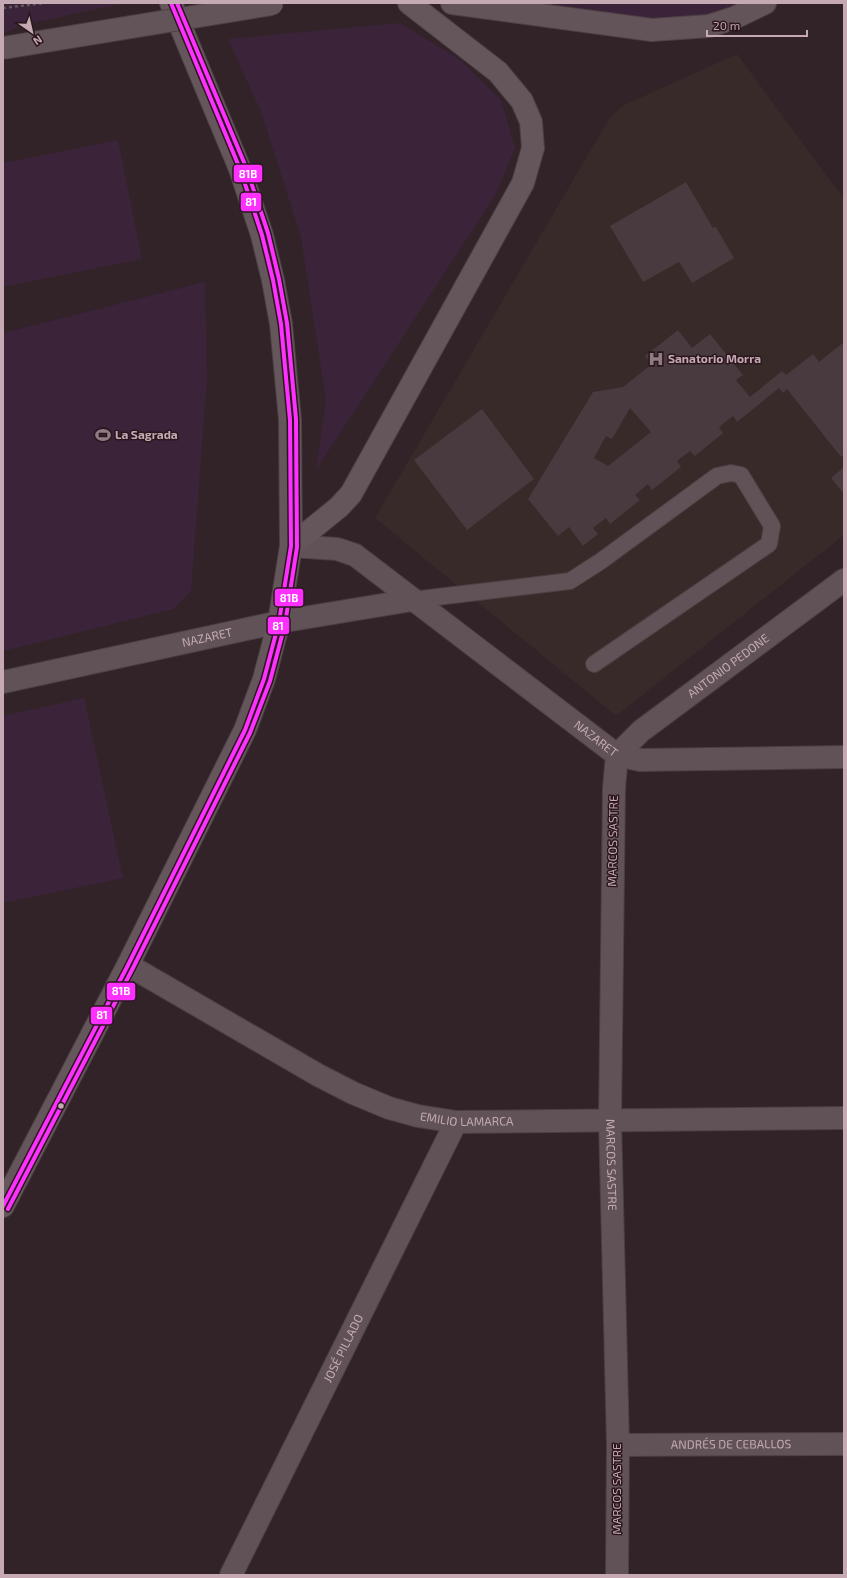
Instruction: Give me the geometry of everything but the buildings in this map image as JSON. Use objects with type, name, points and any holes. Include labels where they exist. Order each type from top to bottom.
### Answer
[{"type":"main road","points":[[3,1206],[128,965],[244,730],[264,679],[279,622],[291,546],[290,420],[281,324],[273,280],[262,235],[240,169],[171,3]]},
{"type":"main road","points":[[3,48],[276,3]]},
{"type":"main road","points":[[291,546],[339,507],[351,494],[523,183],[533,148],[531,122],[522,101],[498,72],[409,3]]},
{"type":"main road","points":[[452,3],[652,30],[708,26],[734,18],[765,3]]},
{"type":"street","name":"NAZARET","points":[[291,546],[337,549],[355,555],[617,756],[640,760],[844,757]]},
{"type":"street","name":"ANTONIO PEDONE","points":[[617,756],[641,731],[844,580]]},
{"type":"street","name":"NAZARET","points":[[3,682],[279,622],[412,600]]},
{"type":"street","name":"MARCOS SASTRE","points":[[617,756],[614,788],[610,1120],[618,1445],[617,1575]]},
{"type":"street","name":"EMILIO LAMARCA","points":[[128,965],[318,1075],[353,1093],[389,1108],[418,1116],[456,1122],[844,1118]]},
{"type":"street","name":"JOSÉ PILLADO","points":[[231,1575],[456,1122]]},
{"type":"street","name":"ANDRÉS DE CEBALLOS","points":[[618,1445],[844,1444]]},
{"type":"lane","points":[[412,600],[570,582],[717,476],[731,473],[741,475],[772,526],[769,544],[594,664]]},
{"type":"path","points":[[3,8],[45,3]]},
{"type":"shaded area","points":[[3,3],[126,3],[22,25],[3,34]]},
{"type":"shaded area","points":[[452,3],[765,3],[709,26]]},
{"type":"shaded area","points":[[400,23],[459,59],[501,100],[515,148],[496,194],[316,470],[326,400],[301,237],[262,114],[228,39]]},
{"type":"shaded area","name":"Sanatorio Morra","points":[[737,54],[844,199],[844,535],[616,716],[375,518],[610,117],[624,105]]},
{"type":"shaded area","points":[[118,140],[142,259],[3,287],[3,163]]},
{"type":"shaded area","name":"La Sagrada","points":[[205,282],[207,379],[191,591],[173,609],[3,651],[3,333]]},
{"type":"shaded area","points":[[84,698],[123,878],[3,903],[3,716]]},
{"type":"transit line","name":"81","points":[[3,1206],[128,965],[245,730],[264,679],[279,622],[291,546],[290,420],[281,324],[273,280],[262,235],[240,169],[171,3]]},
{"type":"transit line","name":"81B","points":[[8,1209],[133,968],[250,733],[270,681],[285,624],[297,547],[296,419],[287,323],[279,279],[268,233],[246,167],[177,3]]},
{"type":"place","name":"Sanatorio Morra","points":[[656,359]]},
{"type":"place","name":"La Sagrada","points":[[103,435]]}]
